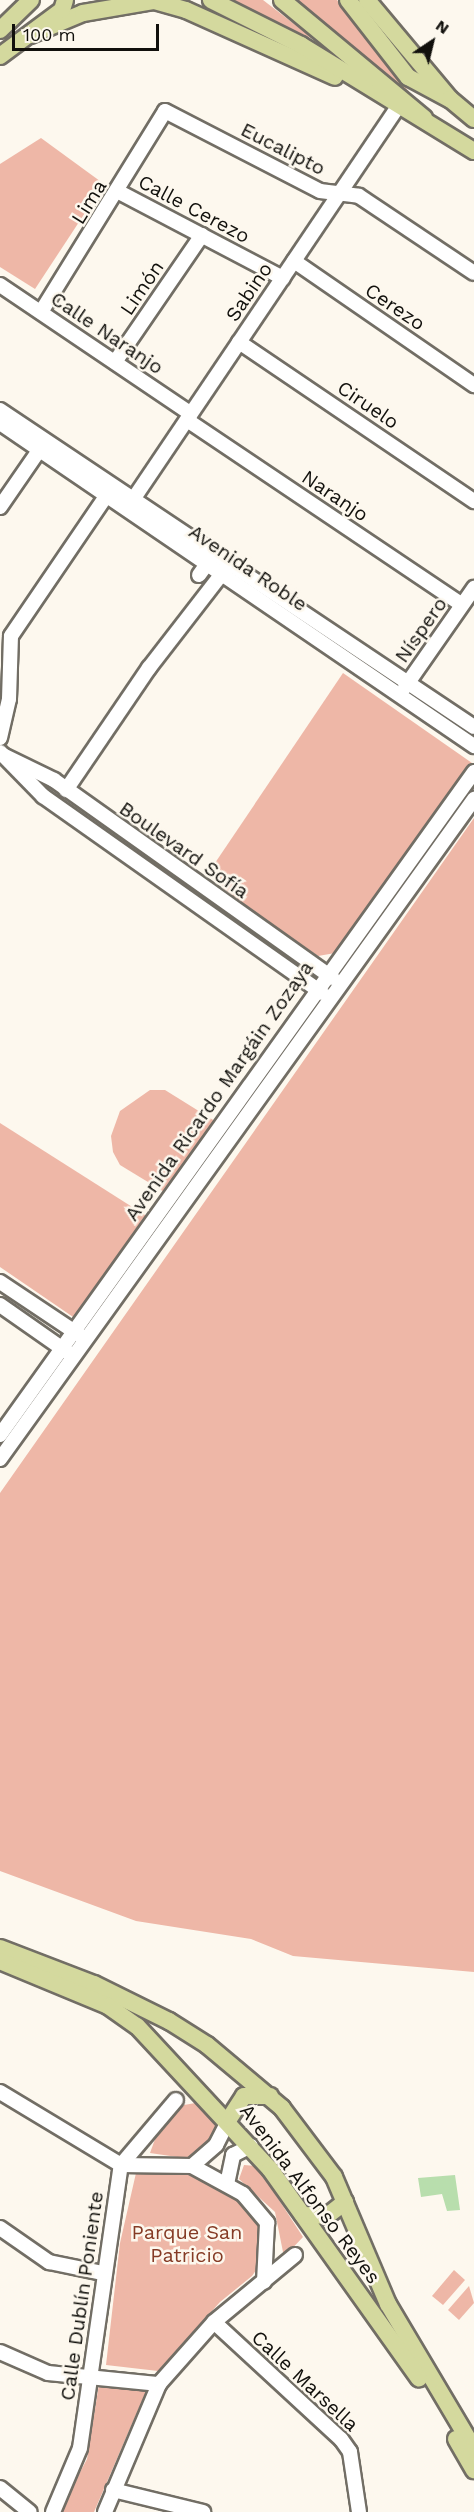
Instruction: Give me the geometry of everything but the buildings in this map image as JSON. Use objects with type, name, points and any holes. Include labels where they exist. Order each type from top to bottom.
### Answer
[{"type":"main road","points":[[2,28],[16,0]]},
{"type":"main road","points":[[2,28],[31,0]]},
{"type":"main road","points":[[0,57],[62,10],[65,0]]},
{"type":"main road","points":[[30,35],[83,13],[152,0],[186,10],[336,77],[358,79]]},
{"type":"main road","points":[[211,0],[358,79],[397,108],[474,151]]},
{"type":"main road","points":[[282,0],[410,101],[426,123]]},
{"type":"main road","points":[[348,0],[408,77],[450,99]]},
{"type":"main road","points":[[367,0],[450,99],[474,119]]},
{"type":"main road","name":"Avenida Alfonso Reyes","points":[[0,1948],[94,1984],[169,2021],[270,2097],[314,2144],[345,2202],[388,2304],[474,2449]]},
{"type":"main road","name":"Avenida Alfonso Reyes","points":[[0,1961],[125,2016],[229,2120],[303,2215],[388,2332],[474,2470]]},
{"type":"main road","points":[[229,2120],[244,2096],[270,2097]]},
{"type":"main road","points":[[303,2215],[327,2216],[345,2202]]},
{"type":"street","name":"Sabino","points":[[134,498],[397,108]]},
{"type":"street","name":"Eucalipto","points":[[165,111],[320,191],[359,196],[474,273]]},
{"type":"street","name":"Lima","points":[[41,312],[119,192],[165,111]]},
{"type":"street","name":"Calle Cerezo","points":[[119,192],[283,278]]},
{"type":"street","name":"Limón","points":[[115,362],[201,235]]},
{"type":"street","name":"Cerezo","points":[[294,261],[474,385]]},
{"type":"street","name":"Calle Naranjo","points":[[0,285],[115,362],[189,417]]},
{"type":"street","name":"Ciruelo","points":[[239,342],[474,501]]},
{"type":"street","name":"Avenida Roble","points":[[0,410],[134,498],[207,564]]},
{"type":"street","name":"Naranjo","points":[[189,417],[462,605]]},
{"type":"street","name":"Avenida Roble","points":[[0,423],[474,746]]},
{"type":"street","points":[[0,507],[40,449]]},
{"type":"street","points":[[0,738],[9,699],[11,636],[107,495]]},
{"type":"street","name":"Avenida Roble","points":[[222,574],[409,681],[474,727]]},
{"type":"street","points":[[66,790],[149,668],[222,574]]},
{"type":"street","name":"Níspero","points":[[400,694],[474,588]]},
{"type":"street","name":"Boulevard Sofía","points":[[2,754],[22,760],[339,983]]},
{"type":"street","name":"Boulevard Sofía","points":[[2,754],[43,796],[328,998]]},
{"type":"street","name":"Avenida Ricardo Margáin Zozaya","points":[[0,1459],[73,1357],[79,1335],[315,988],[474,772]]},
{"type":"street","name":"Avenida Ricardo Margáin Zozaya","points":[[0,1435],[61,1348],[79,1335],[474,799]]},
{"type":"street","points":[[0,1282],[79,1335]]},
{"type":"street","points":[[0,1305],[73,1357]]},
{"type":"street","points":[[0,2092],[121,2165],[192,2166],[227,2184],[259,2208],[267,2223],[264,2282]]},
{"type":"street","points":[[121,2165],[176,2100]]},
{"type":"street","points":[[192,2166],[216,2145],[229,2120]]},
{"type":"street","points":[[216,2145],[233,2155]]},
{"type":"street","points":[[233,2155],[251,2146]]},
{"type":"street","points":[[227,2184],[233,2155]]},
{"type":"street","name":"Calle Dublín Poniente","points":[[53,2512],[75,2469],[92,2379],[102,2273],[121,2165]]},
{"type":"street","points":[[0,2228],[49,2262],[102,2273]]},
{"type":"street","points":[[105,2512],[159,2384],[214,2322],[295,2255]]},
{"type":"street","name":"Calle Marsella","points":[[214,2322],[342,2439],[350,2452],[359,2512]]},
{"type":"street","points":[[0,2352],[48,2373],[159,2384]]},
{"type":"street","points":[[0,2488],[30,2512]]},
{"type":"street","points":[[113,2490],[203,2512]]},
{"type":"green space","points":[[228,0],[263,0],[315,40],[240,6]]},
{"type":"green space","points":[[293,0],[337,0],[410,93],[362,56]]},
{"type":"green space","points":[[41,138],[104,184],[35,289],[0,267],[0,164]]},
{"type":"green space","points":[[343,673],[472,763],[341,952],[318,956],[224,891],[215,863]]},
{"type":"green space","points":[[474,818],[474,1972],[293,1956],[251,1939],[136,1921],[0,1871],[0,1493]]},
{"type":"green space","points":[[150,1090],[165,1090],[218,1123],[166,1193],[120,1165],[113,1152],[111,1136],[120,1111]]},
{"type":"green space","points":[[0,1123],[148,1217],[79,1321],[0,1267]]},
{"type":"green space","points":[[201,2102],[221,2124],[208,2149],[191,2159],[150,2153],[158,2131],[184,2105]]},
{"type":"green space","points":[[244,2165],[257,2166],[303,2237],[284,2257],[275,2212],[239,2179]]},
{"type":"green space","name":"Parque San Patricio","points":[[136,2173],[195,2174],[245,2203],[261,2222],[263,2260],[252,2276],[220,2302],[158,2371],[106,2365],[120,2243]]},
{"type":"green space","points":[[454,2270],[465,2280],[443,2305],[432,2296]]},
{"type":"green space","points":[[469,2286],[474,2303],[459,2320],[448,2310]]},
{"type":"green space","points":[[99,2384],[147,2389],[94,2512],[59,2512],[87,2459]]},
{"type":"shaded area","points":[[455,2175],[460,2210],[447,2211],[442,2194],[421,2197],[418,2178]]}]
